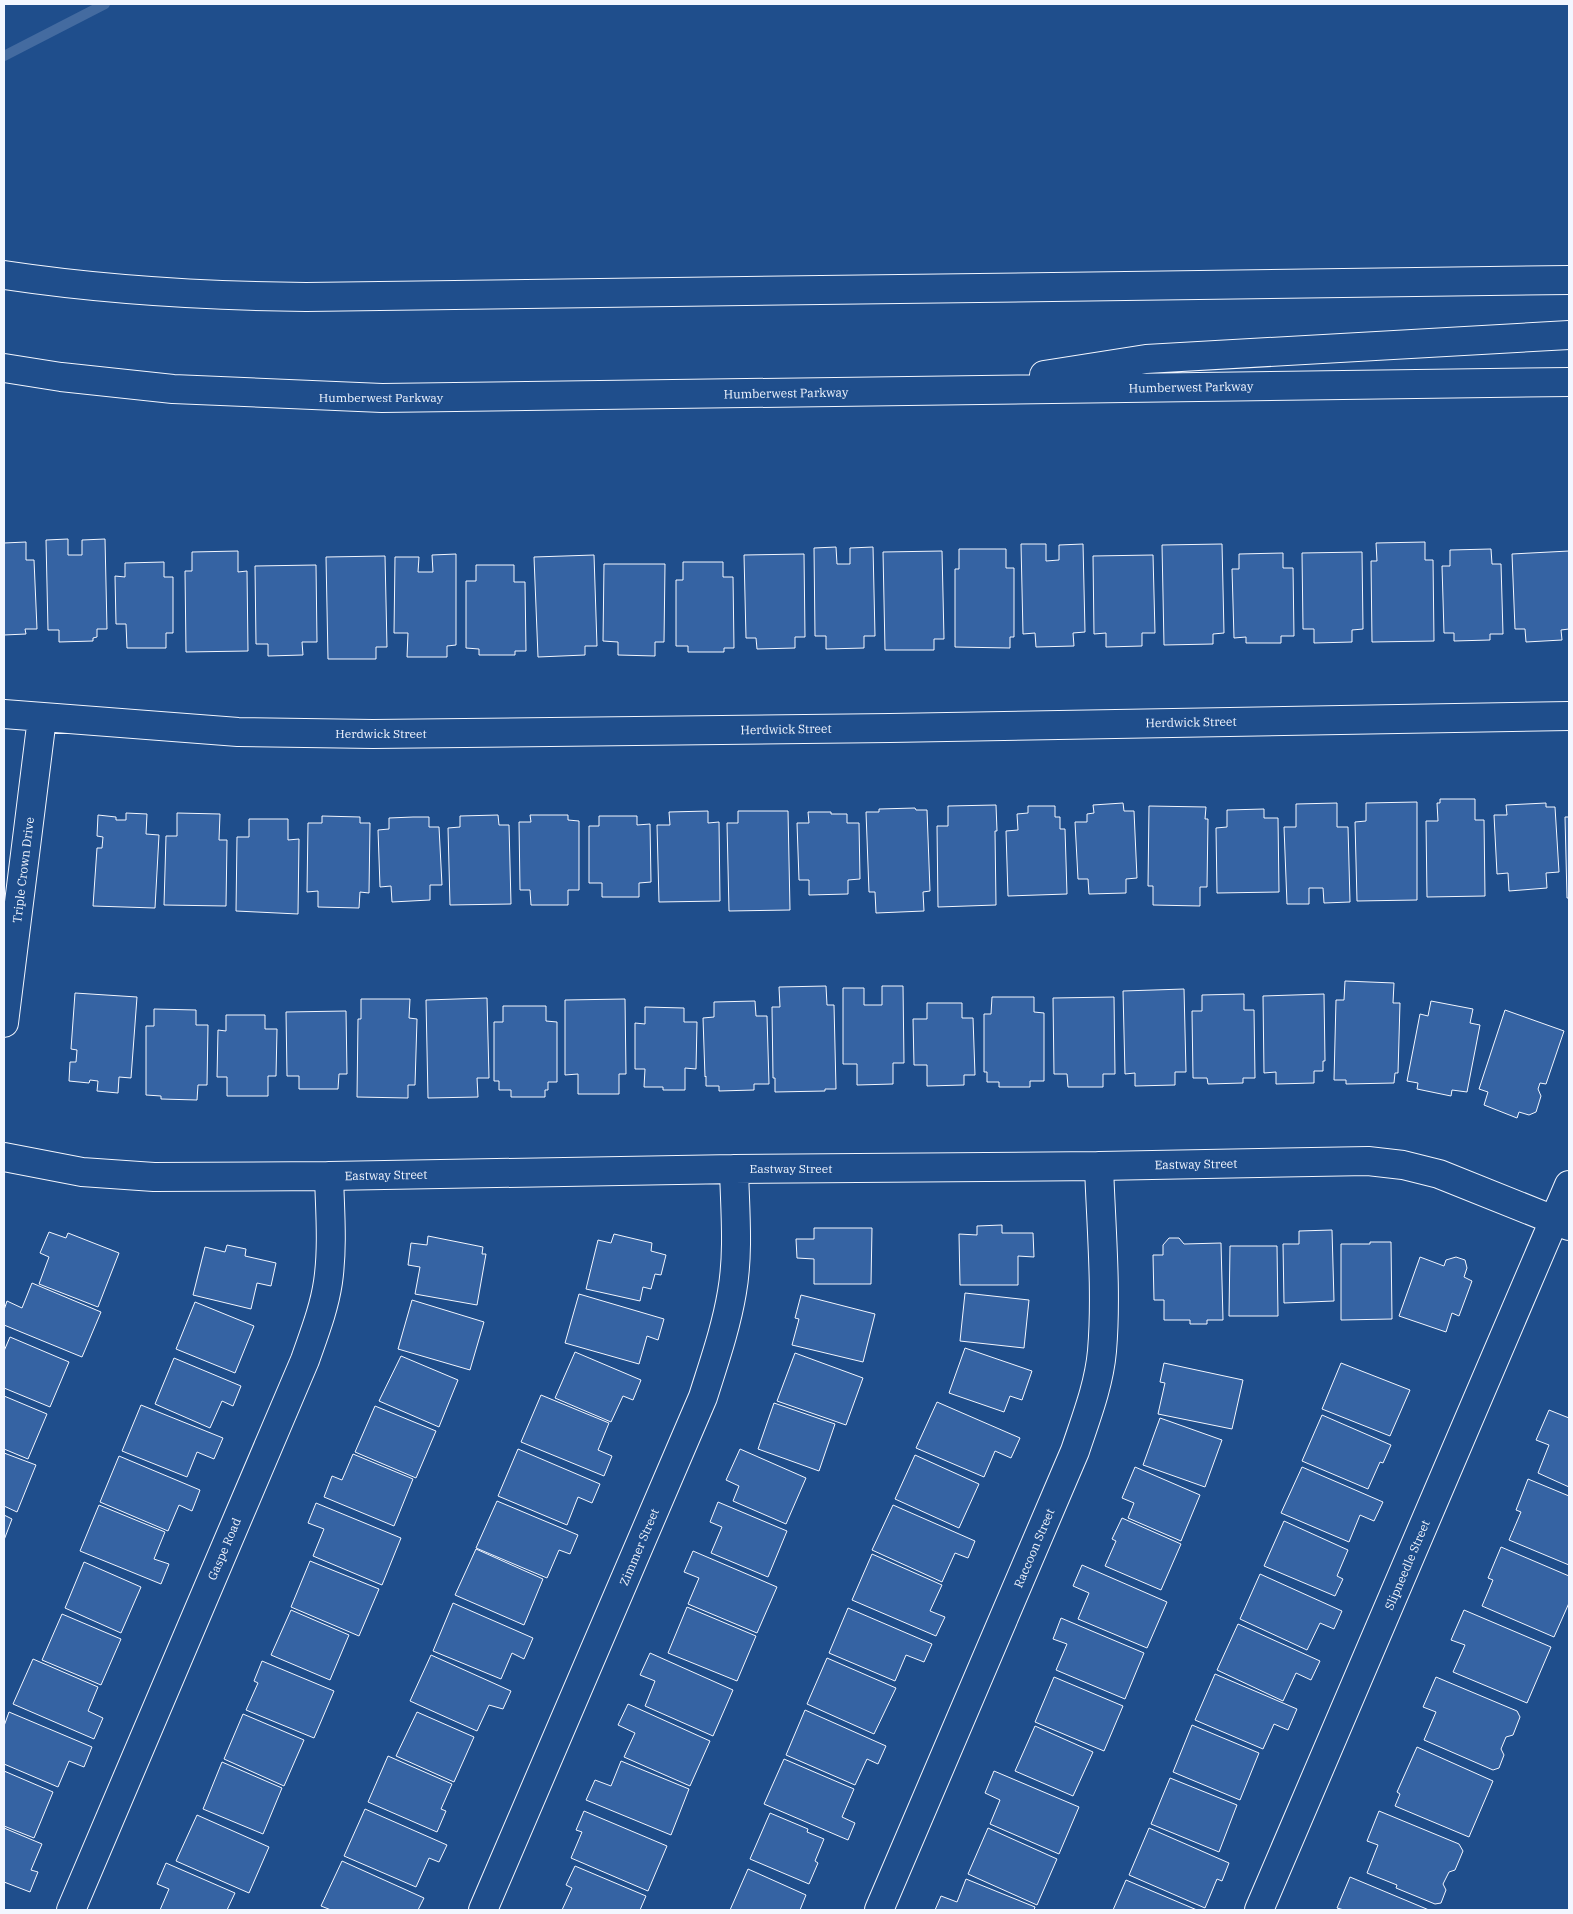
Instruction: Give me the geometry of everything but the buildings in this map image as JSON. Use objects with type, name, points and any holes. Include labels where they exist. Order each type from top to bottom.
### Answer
[{"type":"street","points":[[4,275],[116,288],[199,295],[306,298],[1569,280]]},
{"type":"street","points":[[936,391],[1146,359],[1569,335]]},
{"type":"street","name":"Humberwest Parkway","points":[[4,368],[61,377],[173,389],[382,398],[1569,382]]},
{"type":"street","name":"Herdwick Street","points":[[4,714],[238,732],[374,734],[1569,716]]},
{"type":"street","name":"Triple Crown Drive","points":[[4,1023],[42,718]]},
{"type":"street","name":"Eastway Street","points":[[4,1157],[82,1172],[154,1177],[1376,1162],[1402,1165],[1439,1174],[1562,1223]]},
{"type":"street","name":"Raccoon Street","points":[[879,1910],[1076,1451],[1096,1384],[1102,1352],[1103,1311],[1099,1166]]},
{"type":"street","name":"Zimmer Street","points":[[483,1910],[703,1396],[721,1342],[732,1291],[736,1255],[734,1169]]},
{"type":"street","name":"Gaspe Road","points":[[71,1910],[305,1360],[320,1319],[328,1280],[329,1176]]},
{"type":"street","points":[[1562,1223],[1569,1185]]},
{"type":"street","name":"Slipneedle Street","points":[[1259,1910],[1562,1223]]},
{"type":"waterway","points":[[4,56],[105,4]]}]
